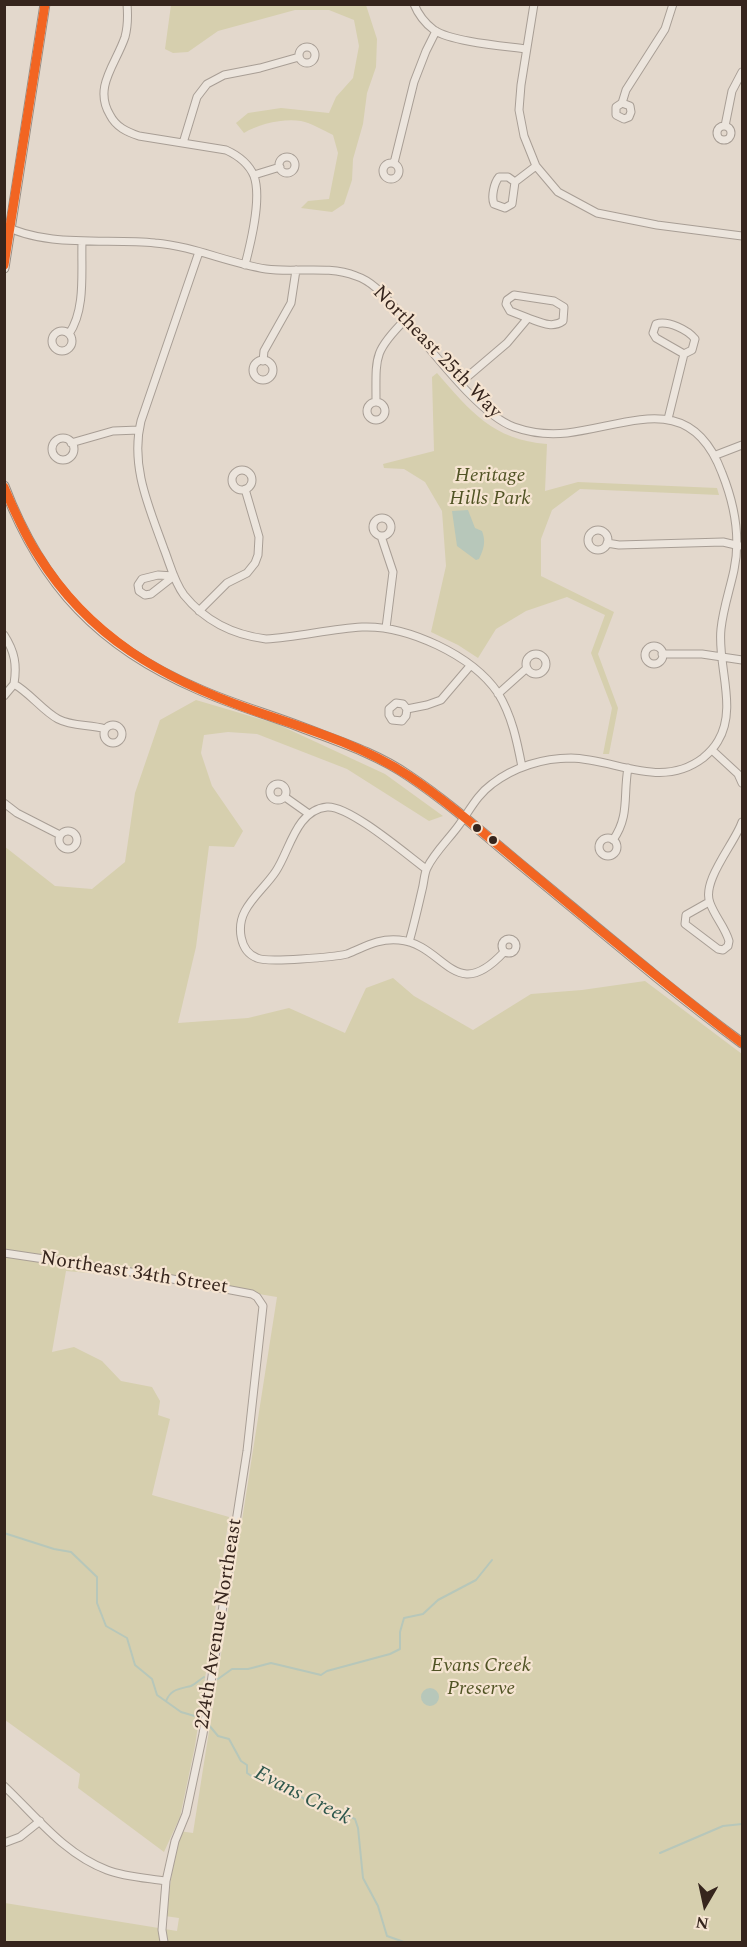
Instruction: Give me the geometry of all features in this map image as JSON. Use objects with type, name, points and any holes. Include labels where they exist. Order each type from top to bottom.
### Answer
[{"type":"main road","points":[[4,268],[8,227],[45,4]]},
{"type":"main road","points":[[4,486],[27,538],[54,583],[92,624],[132,655],[199,690],[376,757],[409,776],[742,1042]]},
{"type":"street","points":[[127,4],[126,34],[105,80],[103,92],[106,110],[119,127],[139,136],[226,150],[241,160],[254,175],[256,208],[246,265]]},
{"type":"street","points":[[414,4],[426,23],[436,31],[474,41],[526,49]]},
{"type":"street","points":[[534,4],[519,110],[524,136],[536,166],[558,192],[597,213],[657,225],[742,236]]},
{"type":"street","points":[[622,103],[626,90],[665,29],[673,4]]},
{"type":"street","points":[[394,163],[414,82],[436,31]]},
{"type":"street","points":[[183,143],[197,97],[207,84],[224,75],[299,57]]},
{"type":"street","points":[[725,126],[732,91],[742,72]]},
{"type":"street","points":[[515,182],[508,177],[499,177],[496,181],[494,204],[505,208],[512,204],[515,182],[536,166]]},
{"type":"street","points":[[254,175],[280,167]]},
{"type":"street","name":"Northeast 25th Way","points":[[8,227],[35,235],[82,242],[154,243],[268,269],[338,272],[361,278],[380,291],[460,383],[495,418],[507,424],[527,431],[564,434],[635,420],[668,419],[694,431],[706,441],[716,455]]},
{"type":"street","points":[[69,334],[79,308],[82,242]]},
{"type":"street","points":[[199,252],[139,430],[137,446],[141,482],[174,576],[183,594],[199,611],[214,622],[231,631],[251,637],[266,639],[362,627],[386,628],[414,635],[480,672],[498,694],[514,730],[522,767]]},
{"type":"street","points":[[263,361],[264,351],[294,297],[296,270]]},
{"type":"street","points":[[514,295],[554,301],[564,307],[565,311],[563,321],[558,325],[552,326],[528,318],[510,310],[506,304],[507,300],[514,295]]},
{"type":"street","points":[[460,383],[507,343],[528,318]]},
{"type":"street","points":[[376,402],[379,352],[387,338],[405,320]]},
{"type":"street","points":[[666,323],[693,337],[694,348],[684,354],[656,338],[653,333],[656,324],[666,323]]},
{"type":"street","points":[[668,419],[684,354]]},
{"type":"street","points":[[71,443],[113,431],[139,430]]},
{"type":"street","points":[[409,942],[426,869],[473,803],[490,785],[522,767],[556,759],[572,758],[663,773],[673,772],[686,769],[712,750],[723,731],[726,720],[727,707],[720,658],[721,628],[740,546],[728,486],[716,455],[742,445]]},
{"type":"street","points":[[199,611],[227,583],[247,573],[255,563],[259,537],[245,489]]},
{"type":"street","points":[[381,536],[394,582],[386,628]]},
{"type":"street","points":[[607,543],[619,545],[723,542],[740,546]]},
{"type":"street","points":[[158,575],[174,576],[151,594],[145,595],[139,591],[138,585],[142,579],[158,575]]},
{"type":"street","points":[[4,636],[14,652],[16,673],[14,684],[4,696]]},
{"type":"street","points":[[662,654],[685,653],[742,660]]},
{"type":"street","points":[[407,709],[441,700],[470,666]]},
{"type":"street","points":[[498,694],[527,668]]},
{"type":"street","points":[[14,684],[30,694],[56,718],[105,729]]},
{"type":"street","points":[[712,750],[738,774],[742,783]]},
{"type":"street","points":[[613,840],[620,831],[625,817],[624,786],[628,768]]},
{"type":"street","points":[[285,797],[309,814]]},
{"type":"street","points":[[4,803],[17,813],[60,835]]},
{"type":"street","points":[[426,869],[351,814],[331,807],[309,814],[302,822],[277,870],[245,911],[241,938],[243,946],[257,959],[271,960],[340,956],[364,945],[389,940],[409,942],[451,969],[468,974],[485,969],[504,952]]},
{"type":"street","points":[[709,902],[686,915],[685,924],[718,949],[723,950],[728,946],[727,934],[709,902],[711,883],[714,873],[742,822]]},
{"type":"street","name":"Northeast 34th Street","points":[[4,1253],[151,1275],[252,1294],[261,1302]]},
{"type":"street","name":"224th Avenue Northeast","points":[[164,1942],[162,1930],[166,1881],[175,1841],[186,1814],[203,1734],[247,1451],[264,1311],[261,1302]]},
{"type":"street","points":[[4,1786],[75,1854],[92,1864],[119,1873],[166,1881]]},
{"type":"street","points":[[4,1843],[20,1837],[40,1821]]},
{"type":"green space","points":[[171,5],[366,5],[377,39],[376,67],[367,93],[363,124],[353,159],[352,180],[344,204],[332,212],[301,208],[308,201],[329,199],[338,153],[333,135],[301,121],[271,122],[244,133],[236,123],[248,113],[281,108],[329,113],[336,97],[353,78],[359,46],[354,20],[329,10],[295,10],[218,31],[188,52],[173,53],[165,49]]},
{"type":"green space","name":"Heritage Hills Park","points":[[437,373],[472,411],[497,430],[512,437],[547,444],[545,491],[578,482],[717,488],[719,495],[580,489],[552,510],[541,539],[541,576],[614,612],[598,654],[618,708],[609,754],[603,754],[612,708],[591,653],[605,615],[567,597],[526,611],[496,629],[478,658],[431,632],[446,566],[442,511],[425,482],[404,469],[384,468],[383,464],[434,451],[432,377]]},
{"type":"green space","name":"Evans Creek Preserve","points":[[196,700],[277,724],[385,774],[443,816],[429,821],[347,769],[257,734],[228,732],[204,735],[201,753],[212,786],[243,831],[234,847],[209,846],[196,947],[178,1023],[248,1018],[289,1008],[345,1033],[366,988],[393,978],[414,996],[473,1030],[531,994],[582,990],[645,981],[742,1054],[742,1942],[5,1942],[5,1903],[177,1931],[179,1918],[165,1916],[179,1831],[193,1833],[277,1297],[124,1272],[123,1276],[66,1271],[52,1352],[74,1347],[102,1361],[121,1381],[152,1387],[160,1401],[158,1415],[170,1419],[152,1495],[229,1517],[195,1746],[180,1817],[164,1852],[78,1788],[80,1774],[5,1720],[4,846],[55,886],[92,889],[125,862],[135,793],[160,720]]},
{"type":"shaded area","points":[[468,510],[475,528],[482,531],[484,538],[482,552],[476,560],[457,546],[452,511]]},
{"type":"shaded area","points":[[430,1688],[436,1691],[439,1697],[436,1703],[430,1706],[424,1703],[421,1697],[424,1691]]},
{"type":"waterway","points":[[4,1533],[71,1552],[97,1577],[97,1603],[106,1626],[127,1638],[135,1665],[152,1679],[157,1695],[181,1712],[198,1717]]},
{"type":"waterway","points":[[218,1679],[232,1669],[248,1669],[271,1663],[321,1675],[327,1671],[390,1654],[400,1649],[400,1632],[404,1618],[423,1614],[438,1600],[476,1580],[492,1560]]},
{"type":"waterway","points":[[166,1701],[173,1692],[193,1685],[204,1677]]},
{"type":"waterway","name":"Evans Creek","points":[[208,1724],[218,1736],[229,1739],[241,1761],[247,1765],[247,1773],[253,1777],[274,1780],[290,1788],[312,1805],[334,1810],[355,1819],[363,1878],[378,1906],[387,1936],[404,1942]]},
{"type":"waterway","points":[[660,1853],[723,1826],[742,1824]]},
{"type":"transit line","points":[[4,265],[45,4]]},
{"type":"transit line","points":[[4,487],[28,539],[58,584],[80,609],[131,652],[159,669],[219,698],[353,746],[409,776],[455,810],[634,958],[742,1043]]}]
